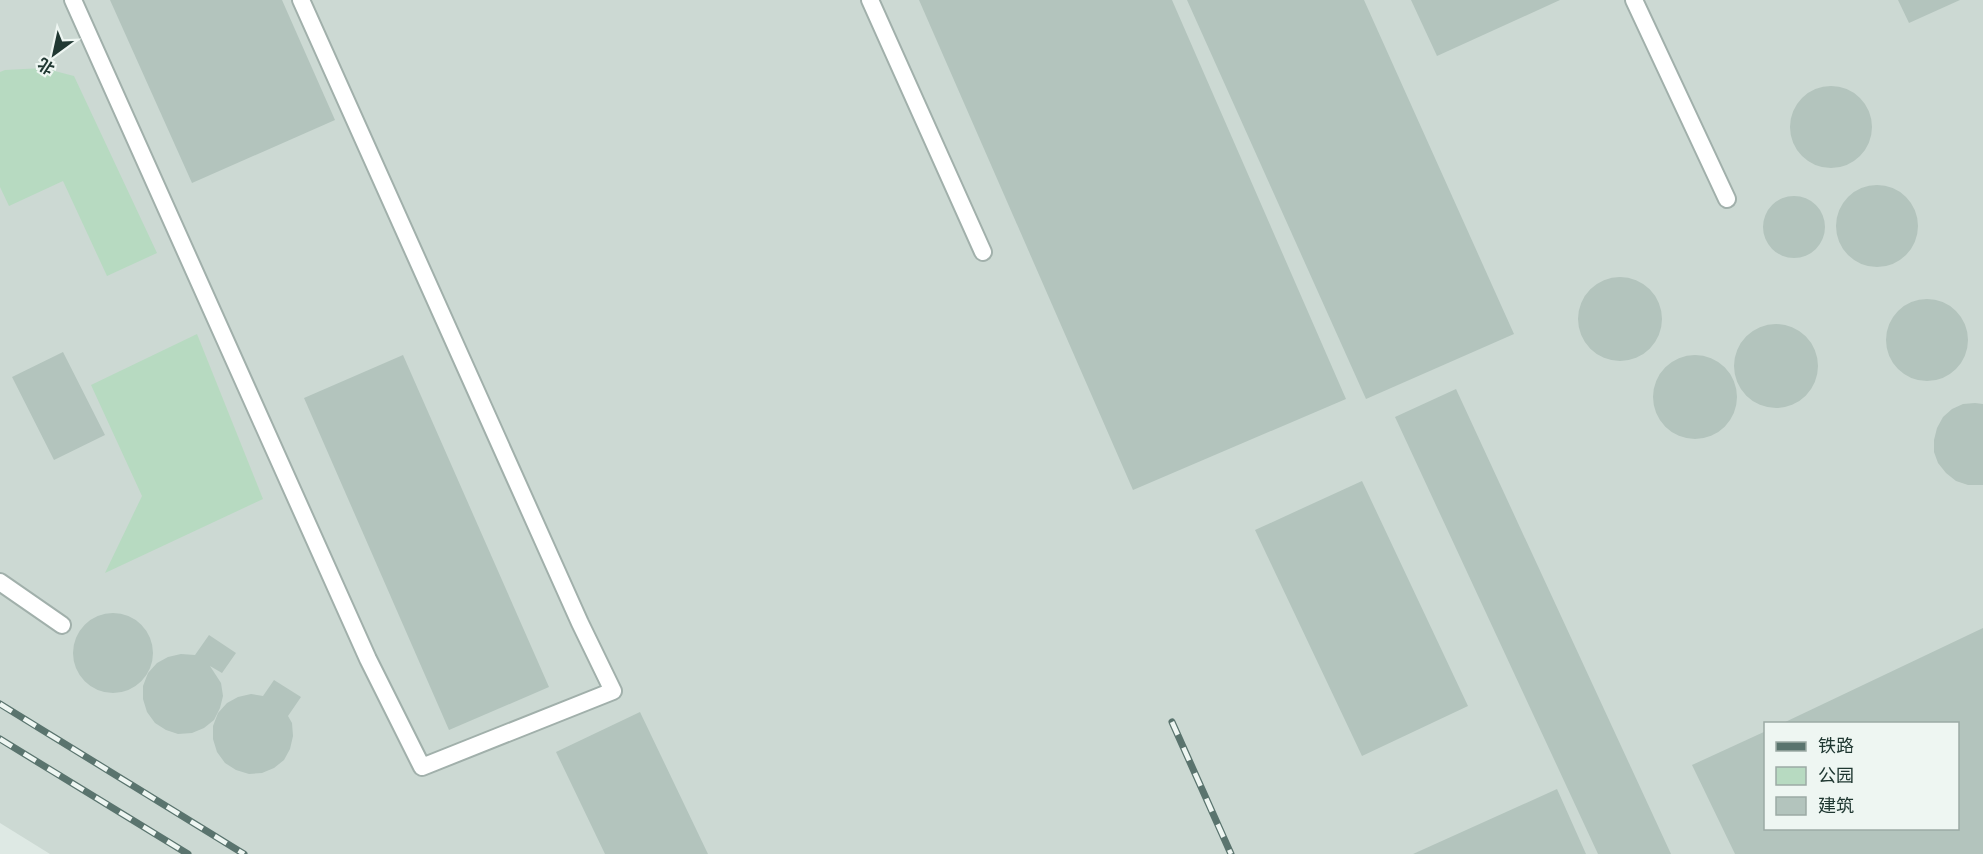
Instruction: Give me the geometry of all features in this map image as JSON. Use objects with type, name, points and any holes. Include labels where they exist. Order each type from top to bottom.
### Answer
[{"type":"lane","points":[[73,0],[363,648],[422,768],[613,691],[580,623],[301,0]]},
{"type":"lane","points":[[870,0],[983,252]]},
{"type":"lane","points":[[1634,0],[1727,200]]},
{"type":"lane","points":[[0,582],[62,625]]},
{"type":"shaded area","points":[[0,0],[1983,0],[1983,854],[50,854],[0,823]]},
{"type":"green space","points":[[43,68],[74,76],[157,253],[107,276],[63,181],[9,206],[0,187],[0,72]]},
{"type":"green space","points":[[197,334],[263,499],[105,573],[142,496],[91,385]]},
{"type":"building","points":[[110,0],[282,0],[335,120],[192,183]]},
{"type":"building","points":[[919,0],[1172,0],[1346,399],[1133,490]]},
{"type":"building","points":[[1187,0],[1364,0],[1514,334],[1366,399]]},
{"type":"building","points":[[1411,0],[1560,0],[1437,56]]},
{"type":"building","points":[[1898,0],[1960,0],[1909,23]]},
{"type":"building","points":[[1831,86],[1847,89],[1860,98],[1869,111],[1872,127],[1869,143],[1860,156],[1847,165],[1831,168],[1815,165],[1802,156],[1793,143],[1790,127],[1793,111],[1802,98],[1815,89]]},
{"type":"building","points":[[1877,185],[1893,188],[1906,197],[1915,210],[1918,226],[1915,242],[1906,255],[1893,264],[1877,267],[1861,264],[1848,255],[1839,242],[1836,226],[1839,210],[1848,197],[1861,188]]},
{"type":"building","points":[[1788,196],[1800,196],[1816,205],[1823,215],[1825,227],[1823,239],[1816,249],[1800,258],[1788,258],[1777,253],[1768,244],[1763,233],[1763,221],[1768,210],[1777,201]]},
{"type":"building","points":[[1620,277],[1636,280],[1650,289],[1659,303],[1662,319],[1659,335],[1650,349],[1636,358],[1620,361],[1604,358],[1590,349],[1581,335],[1578,319],[1581,303],[1590,289],[1604,280]]},
{"type":"building","points":[[1927,299],[1943,302],[1956,311],[1965,324],[1968,340],[1965,356],[1956,369],[1943,378],[1927,381],[1911,378],[1898,369],[1889,356],[1886,340],[1889,324],[1898,311],[1911,302]]},
{"type":"building","points":[[1776,324],[1792,327],[1806,336],[1815,350],[1818,366],[1815,382],[1806,396],[1792,405],[1776,408],[1760,405],[1746,396],[1737,382],[1734,366],[1737,350],[1746,336],[1760,327]]},
{"type":"building","points":[[63,352],[105,435],[54,460],[12,377]]},
{"type":"building","points":[[403,355],[549,687],[449,730],[304,398]]},
{"type":"building","points":[[1695,355],[1711,358],[1725,367],[1734,381],[1737,397],[1734,413],[1725,427],[1711,436],[1695,439],[1679,436],[1665,427],[1656,413],[1653,397],[1656,381],[1665,367],[1679,358]]},
{"type":"building","points":[[1456,389],[1671,854],[1598,854],[1395,417]]},
{"type":"building","points":[[1963,404],[1983,404],[1983,485],[1968,485],[1956,481],[1938,463],[1934,452],[1937,428],[1943,417],[1952,409]]},
{"type":"building","points":[[1362,481],[1468,706],[1362,756],[1255,530]]},
{"type":"building","points":[[113,613],[128,616],[141,625],[150,638],[153,653],[150,668],[141,681],[128,690],[113,693],[98,690],[85,681],[76,668],[73,653],[76,638],[85,625],[98,616]]},
{"type":"building","points":[[1983,628],[1983,854],[1735,854],[1692,765],[1764,732],[1764,830],[1959,830],[1959,722],[1785,722]]},
{"type":"building","points":[[209,635],[236,653],[222,673],[210,666],[221,683],[223,696],[220,708],[214,720],[204,728],[192,733],[178,734],[166,730],[155,723],[147,712],[143,699],[143,686],[148,673],[157,663],[168,657],[181,654],[195,655]]},
{"type":"building","points":[[274,680],[301,697],[288,716],[292,723],[293,736],[290,749],[284,760],[274,768],[262,773],[249,774],[236,770],[225,763],[217,752],[213,739],[213,726],[218,713],[227,703],[238,697],[251,694],[263,696]]},
{"type":"building","points":[[640,712],[708,854],[605,854],[556,752]]},
{"type":"building","points":[[1557,789],[1586,854],[1413,854]]},
{"type":"railway","points":[[0,704],[244,854]]},
{"type":"railway","points":[[1172,722],[1231,854]]},
{"type":"railway","points":[[0,739],[188,854]]}]
